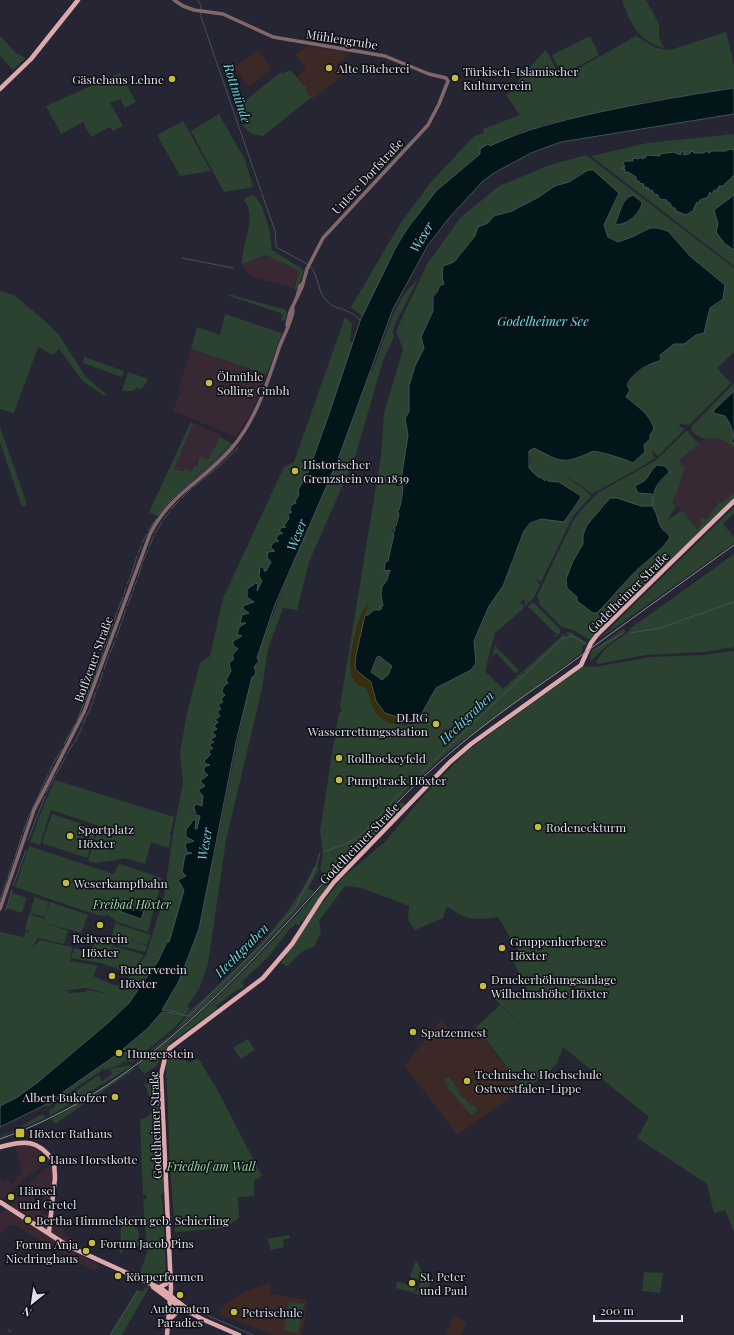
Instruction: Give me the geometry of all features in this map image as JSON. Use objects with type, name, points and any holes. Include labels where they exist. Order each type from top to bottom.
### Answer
[{"type":"main road","points":[[0,89],[31,59],[78,0]]},
{"type":"main road","name":"Godelheimer Straße","points":[[167,1335],[170,1319],[171,1276],[161,1075],[165,1058],[170,1048],[263,978],[292,944],[321,899],[334,882],[450,762],[471,744],[581,665],[591,643],[597,636],[734,501]]},
{"type":"main road","points":[[0,1147],[23,1142],[32,1142],[53,1159],[56,1168],[49,1232]]},
{"type":"main road","points":[[0,1202],[49,1232],[68,1246],[171,1294],[191,1312]]},
{"type":"main road","points":[[158,1287],[166,1284],[171,1276]]},
{"type":"main road","points":[[146,1282],[186,1310],[239,1335]]},
{"type":"main road","points":[[170,1319],[178,1311],[186,1310]]},
{"type":"street","name":"Mühlengrube","points":[[174,0],[183,6],[232,17],[260,32],[273,37],[385,56],[429,74],[446,78],[448,82]]},
{"type":"street","name":"Untere Dorfstraße","points":[[287,325],[292,318],[297,296],[309,264],[326,235],[428,125],[448,82]]},
{"type":"street","name":"Boffzener Straße","points":[[0,909],[34,810],[84,712],[151,532],[160,518],[178,496],[215,465],[239,439],[259,404],[287,325]]},
{"type":"shaded area","points":[[307,46],[351,53],[336,66],[343,75],[313,99],[305,90],[307,88],[297,76],[306,69],[295,55]]},
{"type":"shaded area","points":[[257,50],[270,66],[269,71],[249,87],[234,68]]},
{"type":"shaded area","points":[[266,255],[300,271],[293,288],[256,278],[245,271],[242,264]]},
{"type":"shaded area","points":[[191,349],[267,374],[251,413],[236,437],[173,411],[181,391],[178,390]]},
{"type":"shaded area","points":[[193,423],[221,435],[208,460],[198,462],[191,472],[178,469],[177,471],[173,469]]},
{"type":"shaded area","points":[[719,437],[726,439],[734,448],[734,492],[722,503],[719,502],[706,520],[699,520],[702,524],[697,529],[686,515],[672,502],[679,487],[685,467],[680,464],[680,459],[703,440]]},
{"type":"shaded area","name":"Technische Hochschule Ostwestfalen-Lippe","points":[[441,1020],[450,1030],[466,1033],[475,1027],[523,1088],[458,1135],[404,1066]]},
{"type":"shaded area","points":[[23,1144],[33,1145],[50,1161],[21,1181],[14,1190],[2,1199],[0,1197],[0,1177],[3,1184],[6,1180],[12,1184],[22,1172],[15,1146]]},
{"type":"shaded area","points":[[49,1165],[55,1165],[50,1210],[42,1209],[44,1195],[29,1183]]},
{"type":"shaded area","points":[[28,1184],[36,1190],[33,1204],[42,1210],[41,1214],[48,1216],[50,1213],[49,1224],[59,1222],[64,1234],[75,1240],[72,1245],[74,1252],[99,1265],[96,1271],[69,1259],[70,1257],[12,1224],[10,1226],[8,1225],[0,1235],[0,1213],[6,1209],[10,1210],[11,1206]]},
{"type":"shaded area","points":[[271,1283],[270,1294],[307,1300],[305,1320],[301,1335],[274,1335],[220,1314],[219,1311],[224,1305],[239,1295],[259,1286]]},
{"type":"shaded area","points":[[453,1316],[467,1322],[461,1335],[446,1335]]},
{"type":"green space","points":[[622,0],[646,0],[659,24],[659,37],[664,48],[655,45],[642,36],[632,24]]},
{"type":"green space","points":[[726,32],[734,65],[734,88],[649,101],[547,124],[521,132],[490,147],[436,191],[407,229],[362,316],[351,307],[400,224],[431,182],[474,136],[484,133],[483,129],[520,115],[506,95],[545,50],[558,72],[565,76],[636,36],[656,48],[670,50]]},
{"type":"green space","points":[[0,36],[17,54],[26,58],[13,70],[0,56]]},
{"type":"green space","points":[[590,36],[599,55],[562,74],[552,55]]},
{"type":"green space","points":[[290,70],[307,88],[305,90],[310,96],[313,96],[263,136],[248,131],[244,128],[235,109],[281,72],[282,74]]},
{"type":"green space","points":[[120,73],[136,102],[125,108],[120,99],[110,103],[123,126],[113,131],[110,127],[91,137],[83,122],[61,134],[46,106]]},
{"type":"green space","points":[[219,114],[245,160],[253,187],[224,192],[191,131]]},
{"type":"green space","points":[[183,121],[211,171],[180,176],[157,135]]},
{"type":"green space","points":[[734,134],[734,266],[591,156],[648,143]]},
{"type":"green space","points":[[586,155],[734,268],[734,352],[717,368],[731,383],[689,425],[680,424],[679,426],[685,429],[658,456],[651,450],[655,458],[592,494],[579,484],[560,473],[583,488],[591,496],[573,516],[541,582],[536,579],[540,585],[534,597],[525,607],[525,601],[523,599],[520,603],[523,603],[524,608],[495,633],[485,671],[503,689],[522,672],[527,676],[523,671],[564,634],[566,638],[568,637],[566,632],[572,633],[587,643],[582,647],[583,652],[450,750],[409,788],[327,877],[320,870],[323,854],[320,831],[334,741],[337,738],[335,734],[339,713],[342,711],[340,706],[381,456],[384,413],[403,349],[396,331],[427,264],[461,217],[499,186],[550,165]],"holes":[[[593,170],[619,194],[604,225],[608,237],[618,242],[650,228],[668,231],[690,256],[725,285],[720,303],[710,308],[704,333],[696,335],[684,344],[674,344],[662,352],[660,357],[630,379],[626,397],[637,406],[648,440],[644,445],[645,452],[633,463],[618,457],[594,451],[582,456],[568,459],[556,458],[534,448],[529,451],[531,458],[529,468],[538,477],[543,478],[545,481],[559,482],[581,498],[568,518],[539,520],[533,522],[523,532],[516,550],[515,560],[511,564],[503,586],[489,606],[474,641],[476,663],[471,670],[436,688],[422,713],[419,715],[419,722],[403,726],[370,697],[366,688],[360,686],[352,677],[354,638],[368,604],[365,615],[368,615],[374,610],[380,610],[382,608],[380,606],[383,606],[381,593],[390,570],[384,571],[384,566],[388,561],[394,534],[392,532],[399,514],[397,511],[399,510],[403,486],[401,479],[408,435],[405,419],[409,411],[409,386],[415,366],[424,348],[422,341],[433,311],[432,298],[439,287],[444,284],[445,266],[454,262],[475,236],[478,227],[488,223],[494,216],[512,211],[537,198],[555,186],[569,182],[578,175]],[[629,196],[635,197],[642,206],[631,220],[617,225],[615,222],[619,218],[622,204]]]},
{"type":"green space","points":[[254,195],[262,206],[270,232],[272,250],[304,270],[298,287],[294,290],[299,271],[266,255],[242,264],[242,256],[249,223],[248,207],[244,200],[246,197]]},
{"type":"green space","points":[[417,281],[394,326],[394,336],[383,361],[355,457],[309,562],[297,610],[283,608],[268,649],[262,689],[226,840],[208,964],[199,989],[187,1006],[190,1009],[175,1027],[138,1058],[134,1053],[123,1049],[147,1029],[162,1012],[174,1013],[162,1011],[179,981],[199,929],[249,686],[256,671],[254,667],[259,662],[257,658],[284,586],[343,444],[395,310],[409,289]]},
{"type":"green space","points":[[0,291],[14,295],[45,321],[59,335],[86,377],[107,395],[104,396],[82,380],[59,349],[53,355],[38,347],[14,413],[0,409]]},
{"type":"green space","points":[[229,294],[286,310],[287,313],[285,320],[281,321],[283,315],[280,313],[229,296]]},
{"type":"green space","points":[[225,314],[282,333],[267,374],[191,349],[197,327],[220,335]]},
{"type":"green space","points":[[345,317],[352,324],[350,341],[353,343],[308,473],[298,490],[299,494],[295,501],[296,503],[291,505],[290,510],[292,512],[288,514],[289,519],[284,525],[286,527],[280,529],[280,532],[283,533],[278,535],[276,539],[279,541],[274,542],[271,548],[275,551],[268,552],[267,557],[271,562],[266,571],[264,571],[264,567],[260,567],[259,576],[262,581],[257,591],[258,584],[256,583],[247,589],[247,597],[254,601],[243,606],[243,609],[249,613],[242,615],[240,623],[246,623],[239,627],[237,634],[242,636],[233,641],[233,645],[238,649],[232,655],[234,659],[229,663],[231,671],[226,680],[228,683],[223,687],[222,692],[225,695],[221,699],[223,702],[219,704],[221,709],[217,712],[220,716],[215,721],[219,722],[214,726],[217,729],[212,732],[216,736],[211,740],[214,741],[209,745],[213,748],[208,751],[211,754],[204,761],[206,764],[210,765],[204,767],[204,772],[208,775],[200,781],[205,786],[198,790],[203,796],[202,806],[196,804],[194,807],[196,815],[200,816],[197,829],[195,829],[196,821],[194,819],[186,830],[186,837],[194,841],[185,845],[187,851],[192,853],[185,855],[182,872],[186,876],[179,878],[178,880],[184,890],[169,942],[166,942],[158,961],[129,1003],[109,1022],[37,1083],[16,1098],[0,1106],[0,932],[24,937],[26,931],[29,933],[29,931],[25,929],[29,914],[45,919],[45,917],[30,913],[35,897],[49,902],[46,912],[50,902],[88,915],[81,933],[46,923],[68,931],[64,944],[38,938],[30,950],[40,940],[72,947],[70,961],[98,966],[93,976],[117,986],[124,984],[146,955],[164,897],[173,834],[183,782],[180,753],[187,713],[200,663],[210,656],[223,598],[284,467],[294,462]],"holes":[[[87,988],[110,994],[87,990],[86,992],[69,993],[68,991],[62,991]]]},
{"type":"green space","points":[[84,357],[124,371],[122,377],[83,363]]},
{"type":"green space","points":[[128,372],[148,379],[142,389],[137,388],[132,391],[122,391]]},
{"type":"green space","points":[[734,383],[734,391],[714,413],[725,416],[730,424],[734,437],[731,441],[734,444],[734,448],[721,439],[702,438],[691,430],[692,426]]},
{"type":"green space","points":[[191,422],[193,423],[174,469],[183,471],[185,469],[191,472],[195,465],[197,466],[200,456],[208,460],[220,437],[231,443],[174,496],[157,516],[149,512]]},
{"type":"green space","points":[[0,427],[27,504],[22,507],[0,442]]},
{"type":"green space","points":[[686,431],[688,431],[699,444],[680,459],[680,464],[685,467],[679,487],[672,502],[676,506],[667,521],[682,510],[697,529],[702,524],[699,519],[703,517],[706,520],[719,502],[722,503],[734,492],[734,499],[590,640],[573,630],[562,627],[540,605],[537,596],[573,521],[584,507],[599,492],[655,461]],"holes":[[[667,476],[654,490],[652,504],[652,494],[638,484]],[[614,498],[641,506],[652,506],[661,527],[669,534],[665,546],[657,551],[591,612],[576,596],[566,579],[573,561],[583,544],[587,525],[596,516],[603,505]]]},
{"type":"green space","points":[[734,507],[734,513],[723,524],[734,537],[734,543],[599,639]]},
{"type":"green space","points":[[734,554],[734,647],[704,652],[646,655],[598,664],[596,662],[606,649],[631,628]]},
{"type":"green space","points":[[534,603],[560,629],[560,633],[556,637],[554,636],[556,634],[530,608],[527,608]]},
{"type":"green space","points":[[622,629],[626,631],[590,661],[591,652]]},
{"type":"green space","points":[[497,644],[496,647],[518,669],[520,668],[516,674],[496,653],[492,656],[495,645]]},
{"type":"green space","points":[[734,651],[734,1232],[725,1210],[714,1213],[707,1184],[637,1138],[649,1117],[563,1047],[557,1063],[550,1071],[525,1090],[476,1027],[500,1005],[536,1041],[492,996],[525,998],[528,991],[513,961],[519,952],[498,917],[477,919],[466,917],[447,906],[443,918],[415,930],[408,920],[409,906],[362,888],[345,886],[319,921],[321,932],[314,947],[303,951],[287,966],[281,963],[319,907],[343,877],[386,841],[422,797],[466,752],[583,666],[595,667],[651,657],[703,655]]},
{"type":"green space","points":[[379,656],[392,666],[388,675],[382,680],[371,672]]},
{"type":"green space","points":[[55,780],[174,817],[171,831],[169,833],[171,835],[169,848],[151,842],[145,864],[124,858],[95,863],[88,861],[99,826],[51,810],[40,845],[30,842]]},
{"type":"green space","points":[[401,802],[406,805],[365,846],[339,875],[303,921],[301,921],[299,926],[296,924],[289,930],[269,956],[242,982],[244,987],[239,990],[238,989],[216,1006],[217,1009],[170,1043],[156,1066],[144,1074],[137,1065],[174,1036],[243,972]]},
{"type":"green space","name":"Sportplatz Höxter","points":[[52,814],[97,829],[87,858],[42,843]]},
{"type":"green space","name":"Weserkampfbahn","points":[[29,846],[114,874],[118,865],[120,864],[162,878],[148,932],[114,921],[115,919],[105,914],[105,916],[97,915],[15,887]]},
{"type":"green space","points":[[314,866],[319,868],[308,889],[314,891],[232,979],[166,1040],[142,1058],[177,1029],[189,1012],[259,945],[290,908]]},
{"type":"green space","points":[[12,893],[27,898],[22,913],[7,908]]},
{"type":"green space","points":[[115,923],[151,935],[147,945],[130,940],[147,946],[145,952],[117,945],[119,937],[112,935]]},
{"type":"green space","points":[[97,937],[114,942],[111,951],[114,946],[144,955],[131,973],[100,963],[71,958],[74,948],[90,951]]},
{"type":"green space","points":[[248,1039],[255,1050],[241,1059],[233,1048]]},
{"type":"green space","name":"Friedhof am Wall","points":[[175,1049],[183,1059],[189,1063],[198,1058],[217,1089],[262,1176],[254,1181],[254,1196],[238,1197],[239,1218],[225,1228],[175,1232],[170,1165],[166,1063]]},
{"type":"green space","points":[[124,1052],[132,1054],[137,1059],[130,1062],[127,1060],[127,1063],[123,1063],[126,1062],[125,1061],[121,1062],[123,1064],[105,1070],[101,1069],[101,1071],[49,1106],[43,1106],[119,1053]]},
{"type":"green space","points":[[129,1065],[132,1066],[50,1116],[49,1111],[55,1107],[55,1105],[99,1075],[102,1081],[112,1074],[110,1069]]},
{"type":"green space","points":[[134,1068],[135,1069],[55,1124],[51,1119],[88,1098]]},
{"type":"green space","points":[[449,1077],[462,1098],[464,1097],[471,1106],[474,1105],[478,1110],[471,1115],[447,1087],[448,1085],[444,1080]]},
{"type":"green space","points":[[144,1083],[158,1086],[164,1191],[161,1197],[163,1204],[166,1275],[162,1284],[141,1275],[140,1273],[147,1252],[143,1199],[147,1199],[146,1195],[143,1195],[140,1120],[147,1117],[153,1110]]},
{"type":"green space","points":[[42,1114],[46,1118],[0,1137],[17,1129]]},
{"type":"green space","points":[[143,1216],[132,1218],[135,1228],[138,1228],[140,1247],[131,1248],[130,1250],[125,1248],[120,1255],[121,1220],[125,1217]]},
{"type":"green space","points":[[289,1235],[290,1238],[283,1240],[284,1247],[271,1250],[267,1239]]},
{"type":"green space","points":[[416,1260],[427,1281],[430,1283],[424,1296],[396,1288],[397,1281],[416,1288],[414,1292],[417,1292],[422,1277],[420,1276],[419,1280],[410,1277]]},
{"type":"green space","points":[[644,1272],[663,1273],[660,1293],[642,1291]]},
{"type":"green space","points":[[146,1286],[149,1288],[122,1335],[110,1335],[137,1290],[143,1291]]},
{"type":"green space","points":[[289,1302],[304,1304],[298,1333],[284,1330]]},
{"type":"sand","points":[[368,604],[356,655],[355,666],[371,682],[373,689],[390,715],[404,719],[418,719],[419,723],[399,724],[384,720],[374,710],[368,691],[353,680],[350,662],[353,640],[361,614]]},
{"type":"water","name":"Weser","points":[[734,88],[734,114],[561,142],[531,153],[494,173],[483,181],[449,218],[428,245],[393,309],[337,462],[274,607],[257,658],[259,661],[254,667],[256,672],[254,677],[252,677],[236,742],[199,929],[179,981],[162,1010],[176,1012],[183,1015],[162,1012],[147,1029],[123,1049],[134,1053],[138,1058],[137,1059],[129,1053],[119,1053],[43,1106],[0,1127],[0,1106],[16,1098],[37,1083],[109,1022],[129,1003],[158,961],[167,942],[169,942],[184,890],[178,880],[186,876],[182,872],[185,855],[192,853],[187,852],[185,845],[194,841],[186,837],[186,830],[194,819],[196,821],[195,829],[197,829],[200,816],[196,815],[194,807],[196,804],[202,806],[203,796],[198,790],[205,786],[200,781],[208,775],[204,772],[204,767],[210,765],[206,764],[204,761],[211,754],[208,752],[213,748],[209,745],[214,742],[210,740],[216,736],[212,732],[217,729],[214,726],[218,722],[215,720],[220,716],[217,712],[221,709],[219,704],[223,702],[221,699],[225,695],[222,692],[223,687],[228,683],[226,680],[231,671],[229,663],[234,659],[232,655],[238,649],[233,645],[233,641],[242,636],[237,635],[239,627],[246,623],[240,623],[242,615],[249,613],[243,609],[243,606],[254,602],[247,597],[247,589],[256,583],[258,584],[257,591],[262,581],[259,576],[260,567],[264,567],[264,571],[266,571],[271,562],[267,557],[268,552],[275,551],[271,548],[272,544],[279,541],[276,539],[278,535],[283,533],[280,532],[280,528],[286,527],[284,525],[289,519],[288,514],[292,512],[290,511],[291,505],[296,503],[295,501],[299,495],[298,490],[308,473],[360,321],[396,247],[407,229],[436,191],[480,154],[480,149],[488,144],[490,146],[529,130],[595,113],[664,99]]},
{"type":"water","points":[[730,149],[734,150],[734,175],[723,186],[719,186],[719,189],[717,188],[718,191],[714,190],[712,194],[710,192],[708,197],[700,200],[699,203],[697,202],[694,210],[686,215],[676,211],[669,202],[667,203],[667,200],[660,199],[652,190],[648,190],[649,188],[646,189],[647,187],[643,187],[644,184],[636,181],[636,177],[628,172],[625,173],[625,169],[621,168],[625,167],[623,163],[625,161],[633,161],[633,158],[639,159],[641,157],[642,159],[646,157],[646,155],[660,156],[660,154],[673,152],[681,155],[680,152],[685,152],[683,155],[689,154],[692,151],[694,153],[704,153],[705,151],[710,153],[710,151],[726,151]]},
{"type":"water","name":"Godelheimer See","points":[[588,170],[593,170],[619,193],[604,225],[608,237],[618,242],[650,228],[658,228],[668,231],[690,256],[725,285],[723,299],[710,308],[704,333],[696,335],[684,344],[674,344],[660,355],[661,360],[643,368],[629,381],[627,385],[630,390],[626,397],[650,419],[654,429],[650,435],[650,439],[644,445],[645,452],[633,463],[594,451],[574,459],[562,460],[534,448],[529,451],[529,468],[538,477],[545,481],[546,479],[548,481],[559,482],[581,496],[580,499],[564,522],[541,519],[530,523],[524,531],[503,586],[489,606],[474,641],[476,663],[471,670],[436,688],[418,719],[404,719],[385,713],[376,701],[371,682],[356,670],[356,655],[365,615],[368,615],[374,610],[380,610],[382,608],[379,607],[383,606],[381,594],[382,588],[380,587],[382,587],[387,580],[390,570],[384,571],[385,563],[388,561],[394,534],[392,533],[395,531],[394,526],[396,526],[399,514],[397,510],[399,510],[403,487],[401,480],[408,435],[405,419],[409,411],[409,386],[415,366],[424,348],[421,337],[433,311],[433,297],[438,291],[439,286],[444,284],[442,278],[443,266],[454,262],[475,236],[478,227],[488,223],[494,216],[512,211],[537,198],[555,186],[569,182]],"holes":[[[379,656],[392,666],[388,675],[382,680],[371,672],[377,657]]]},
{"type":"water","points":[[633,195],[642,202],[639,210],[633,218],[628,221],[615,224],[623,203]]},
{"type":"water","points":[[734,195],[734,250],[724,243],[716,232],[718,224],[714,210]]},
{"type":"water","points":[[734,391],[734,437],[730,424],[725,416],[713,413],[714,410]]},
{"type":"water","points":[[734,437],[734,444],[731,441]]},
{"type":"water","points":[[657,465],[665,466],[669,471],[656,488],[653,496],[653,508],[662,529],[670,537],[663,547],[635,572],[597,613],[593,613],[577,601],[577,597],[567,588],[566,579],[573,561],[583,544],[583,535],[587,525],[610,498],[617,498],[641,506],[652,506],[652,494],[638,493],[635,487],[646,479]]},
{"type":"water","points":[[125,899],[131,901],[130,906],[134,908],[133,911],[135,909],[144,911],[141,919],[121,912]]},
{"type":"waterway","name":"Rottmünde","points":[[198,0],[201,6],[201,17],[261,191]]},
{"type":"waterway","name":"Rottmünde","points":[[262,194],[275,231],[276,247],[307,264]]},
{"type":"waterway","points":[[182,258],[233,268]]},
{"type":"waterway","name":"Rottmünde","points":[[310,266],[326,300],[330,304],[351,313],[360,320]]},
{"type":"waterway","points":[[158,515],[175,496],[232,444]]},
{"type":"waterway","points":[[193,487],[218,467],[238,448]]},
{"type":"waterway","points":[[182,498],[191,489]]},
{"type":"waterway","points":[[171,509],[180,500]]},
{"type":"waterway","points":[[164,519],[170,512]]},
{"type":"waterway","points":[[148,531],[156,519]]},
{"type":"waterway","points":[[155,533],[162,522]]},
{"type":"waterway","points":[[142,543],[147,534]]},
{"type":"waterway","points":[[149,547],[154,536]]},
{"type":"waterway","points":[[138,553],[141,546]]},
{"type":"waterway","points":[[143,561],[148,550]]},
{"type":"waterway","points":[[130,578],[137,556]]},
{"type":"waterway","points":[[138,577],[142,564]]},
{"type":"waterway","points":[[127,584],[129,580]]},
{"type":"waterway","points":[[135,585],[137,580]]},
{"type":"waterway","points":[[133,591],[134,587]]},
{"type":"waterway","points":[[124,594],[126,588]]},
{"type":"waterway","points":[[127,606],[132,594]]},
{"type":"waterway","points":[[118,610],[123,597]]},
{"type":"waterway","name":"Hechtgraben","points":[[630,633],[660,628],[734,602]]},
{"type":"waterway","points":[[122,621],[126,609]]},
{"type":"waterway","points":[[114,621],[117,612]]},
{"type":"waterway","points":[[116,638],[121,623]]},
{"type":"waterway","points":[[109,635],[113,624]]},
{"type":"waterway","name":"Hechtgraben","points":[[592,651],[624,633]]},
{"type":"waterway","name":"Hechtgraben","points":[[323,852],[348,843],[362,834],[402,791],[563,638],[573,636],[586,644]]},
{"type":"waterway","points":[[103,651],[108,638]]},
{"type":"waterway","points":[[110,653],[115,641]]},
{"type":"waterway","points":[[100,661],[103,653]]},
{"type":"waterway","points":[[104,669],[109,655]]},
{"type":"waterway","points":[[96,672],[99,663]]},
{"type":"waterway","points":[[100,682],[103,672]]},
{"type":"waterway","points":[[90,687],[95,675]]},
{"type":"waterway","points":[[97,689],[99,684]]},
{"type":"waterway","points":[[85,701],[89,690]]},
{"type":"waterway","points":[[93,700],[96,692]]},
{"type":"waterway","points":[[83,724],[93,702]]},
{"type":"waterway","points":[[77,721],[84,703]]},
{"type":"waterway","points":[[64,744],[75,724]]},
{"type":"waterway","points":[[75,742],[82,727]]},
{"type":"waterway","points":[[67,754],[73,744]]},
{"type":"waterway","points":[[53,764],[62,749]]},
{"type":"waterway","points":[[56,774],[66,757]]},
{"type":"waterway","points":[[49,773],[52,766]]},
{"type":"waterway","points":[[29,816],[48,775]]},
{"type":"waterway","points":[[46,793],[55,776]]},
{"type":"waterway","points":[[28,840],[45,796]]},
{"type":"waterway","points":[[23,832],[28,818]]},
{"type":"waterway","points":[[15,857],[22,835]]},
{"type":"waterway","points":[[13,886],[26,850]]},
{"type":"waterway","name":"Hechtgraben","points":[[182,1015],[189,1016],[262,944],[295,908],[316,867],[320,853]]},
{"type":"waterway","points":[[11,868],[14,859]]},
{"type":"waterway","points":[[8,878],[10,870]]},
{"type":"waterway","points":[[0,900],[7,880]]},
{"type":"waterway","points":[[6,910],[12,890]]},
{"type":"waterway","points":[[110,1335],[137,1292]]},
{"type":"waterway","points":[[200,1310],[211,1317],[253,1335]]},
{"type":"railway","points":[[0,1139],[55,1115],[106,1086],[154,1051],[198,1013],[241,972],[395,805],[447,756],[479,729],[513,704],[734,545]]},
{"type":"place","name":"Alte Bücherei","points":[[329,68]]},
{"type":"place","name":"Türkisch-Islamischer Kulturverein","points":[[455,78]]},
{"type":"place","name":"Gästehaus Lehne","points":[[172,79]]},
{"type":"place","name":"Ölmühle Solling Gmbh","points":[[209,383]]},
{"type":"place","name":"Historischer Grenzstein von 1839","points":[[295,471]]},
{"type":"place","name":"DLRG Wasserrettungsstation","points":[[436,724]]},
{"type":"place","name":"Rollhockeyfeld","points":[[339,758]]},
{"type":"place","name":"Pumptrack Höxter","points":[[339,780]]},
{"type":"place","name":"Rodeneckturm","points":[[538,827]]},
{"type":"place","name":"Sportplatz Höxter","points":[[70,836]]},
{"type":"place","name":"Weserkampfbahn","points":[[66,883]]},
{"type":"place","name":"Reitverein Höxter","points":[[100,925]]},
{"type":"place","name":"Gruppenherberge Höxter","points":[[502,948]]},
{"type":"place","name":"Ruderverein Höxter","points":[[112,976]]},
{"type":"place","name":"Druckerhöhungsanlage Wilhelmshöhe Höxter","points":[[483,986]]},
{"type":"place","name":"Spatzennest","points":[[413,1032]]},
{"type":"place","name":"Hungerstein","points":[[119,1053]]},
{"type":"place","name":"Technische Hochschule Ostwestfalen-Lippe","points":[[467,1081]]},
{"type":"place","name":"Albert Bukofzer","points":[[115,1097]]},
{"type":"place","name":"Höxter Rathaus","points":[[20,1133]]},
{"type":"place","name":"Haus Horstkotte","points":[[42,1159]]},
{"type":"place","name":"Hänsel und Gretel","points":[[11,1197]]},
{"type":"place","name":"Bertha Himmelstern geb. Schierling","points":[[28,1220]]},
{"type":"place","name":"Forum Jacob Pins","points":[[92,1243]]},
{"type":"place","name":"Forum Anja Niedringhaus","points":[[86,1251]]},
{"type":"place","name":"Körperformen","points":[[118,1276]]},
{"type":"place","name":"St. Peter und Paul","points":[[412,1283]]},
{"type":"place","name":"Automaten Paradies","points":[[180,1295]]},
{"type":"place","name":"Petrischule","points":[[234,1312]]},
{"type":"park label","name":"Freibad Höxter","points":[[132,904]]}]
